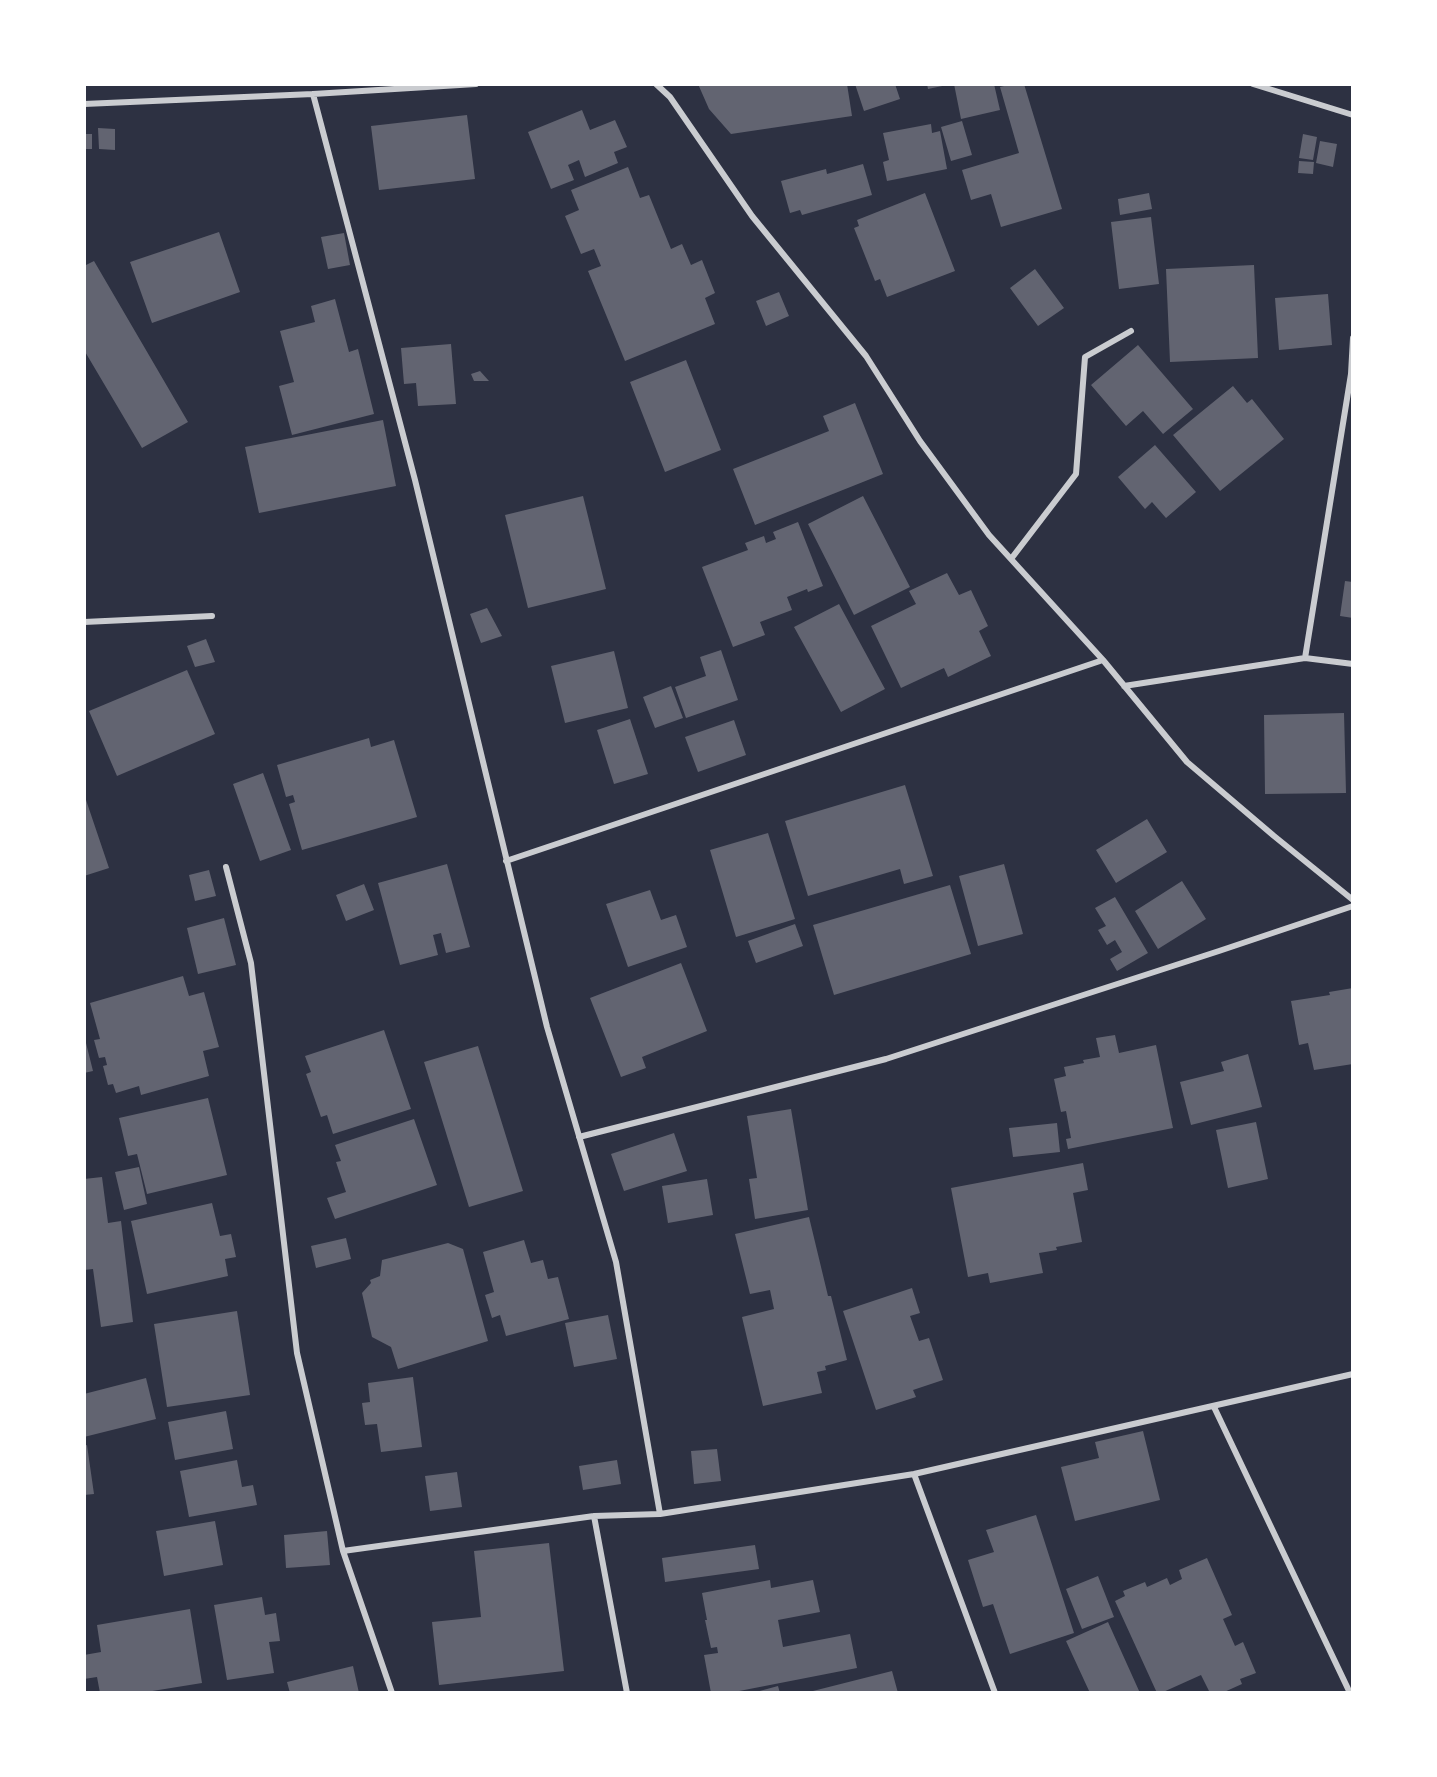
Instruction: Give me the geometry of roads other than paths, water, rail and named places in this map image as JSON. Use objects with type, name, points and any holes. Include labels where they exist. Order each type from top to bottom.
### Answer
[{"type":"street","points":[[84,104],[476,84]]},
{"type":"street","points":[[656,84],[670,97],[752,216],[866,357],[920,441],[989,535],[1103,660],[1188,762],[1353,900]]},
{"type":"street","points":[[1252,84],[1353,115]]},
{"type":"street","points":[[314,94],[415,480],[547,1027],[616,1262],[660,1514]]},
{"type":"street","points":[[1011,559],[1076,474],[1085,357],[1131,331]]},
{"type":"street","points":[[1305,658],[1351,374],[1353,338]]},
{"type":"street","points":[[84,622],[212,616]]},
{"type":"street","points":[[1124,686],[1305,658],[1353,664]]},
{"type":"street","points":[[506,861],[1103,660]]},
{"type":"street","points":[[226,867],[251,963],[297,1353],[343,1551],[392,1693]]},
{"type":"street","points":[[579,1137],[886,1059],[1353,906]]},
{"type":"street","points":[[343,1551],[594,1516],[660,1514],[914,1474],[1353,1374]]},
{"type":"street","points":[[1214,1407],[1350,1693]]},
{"type":"street","points":[[914,1474],[995,1693]]},
{"type":"street","points":[[594,1516],[627,1693]]}]
